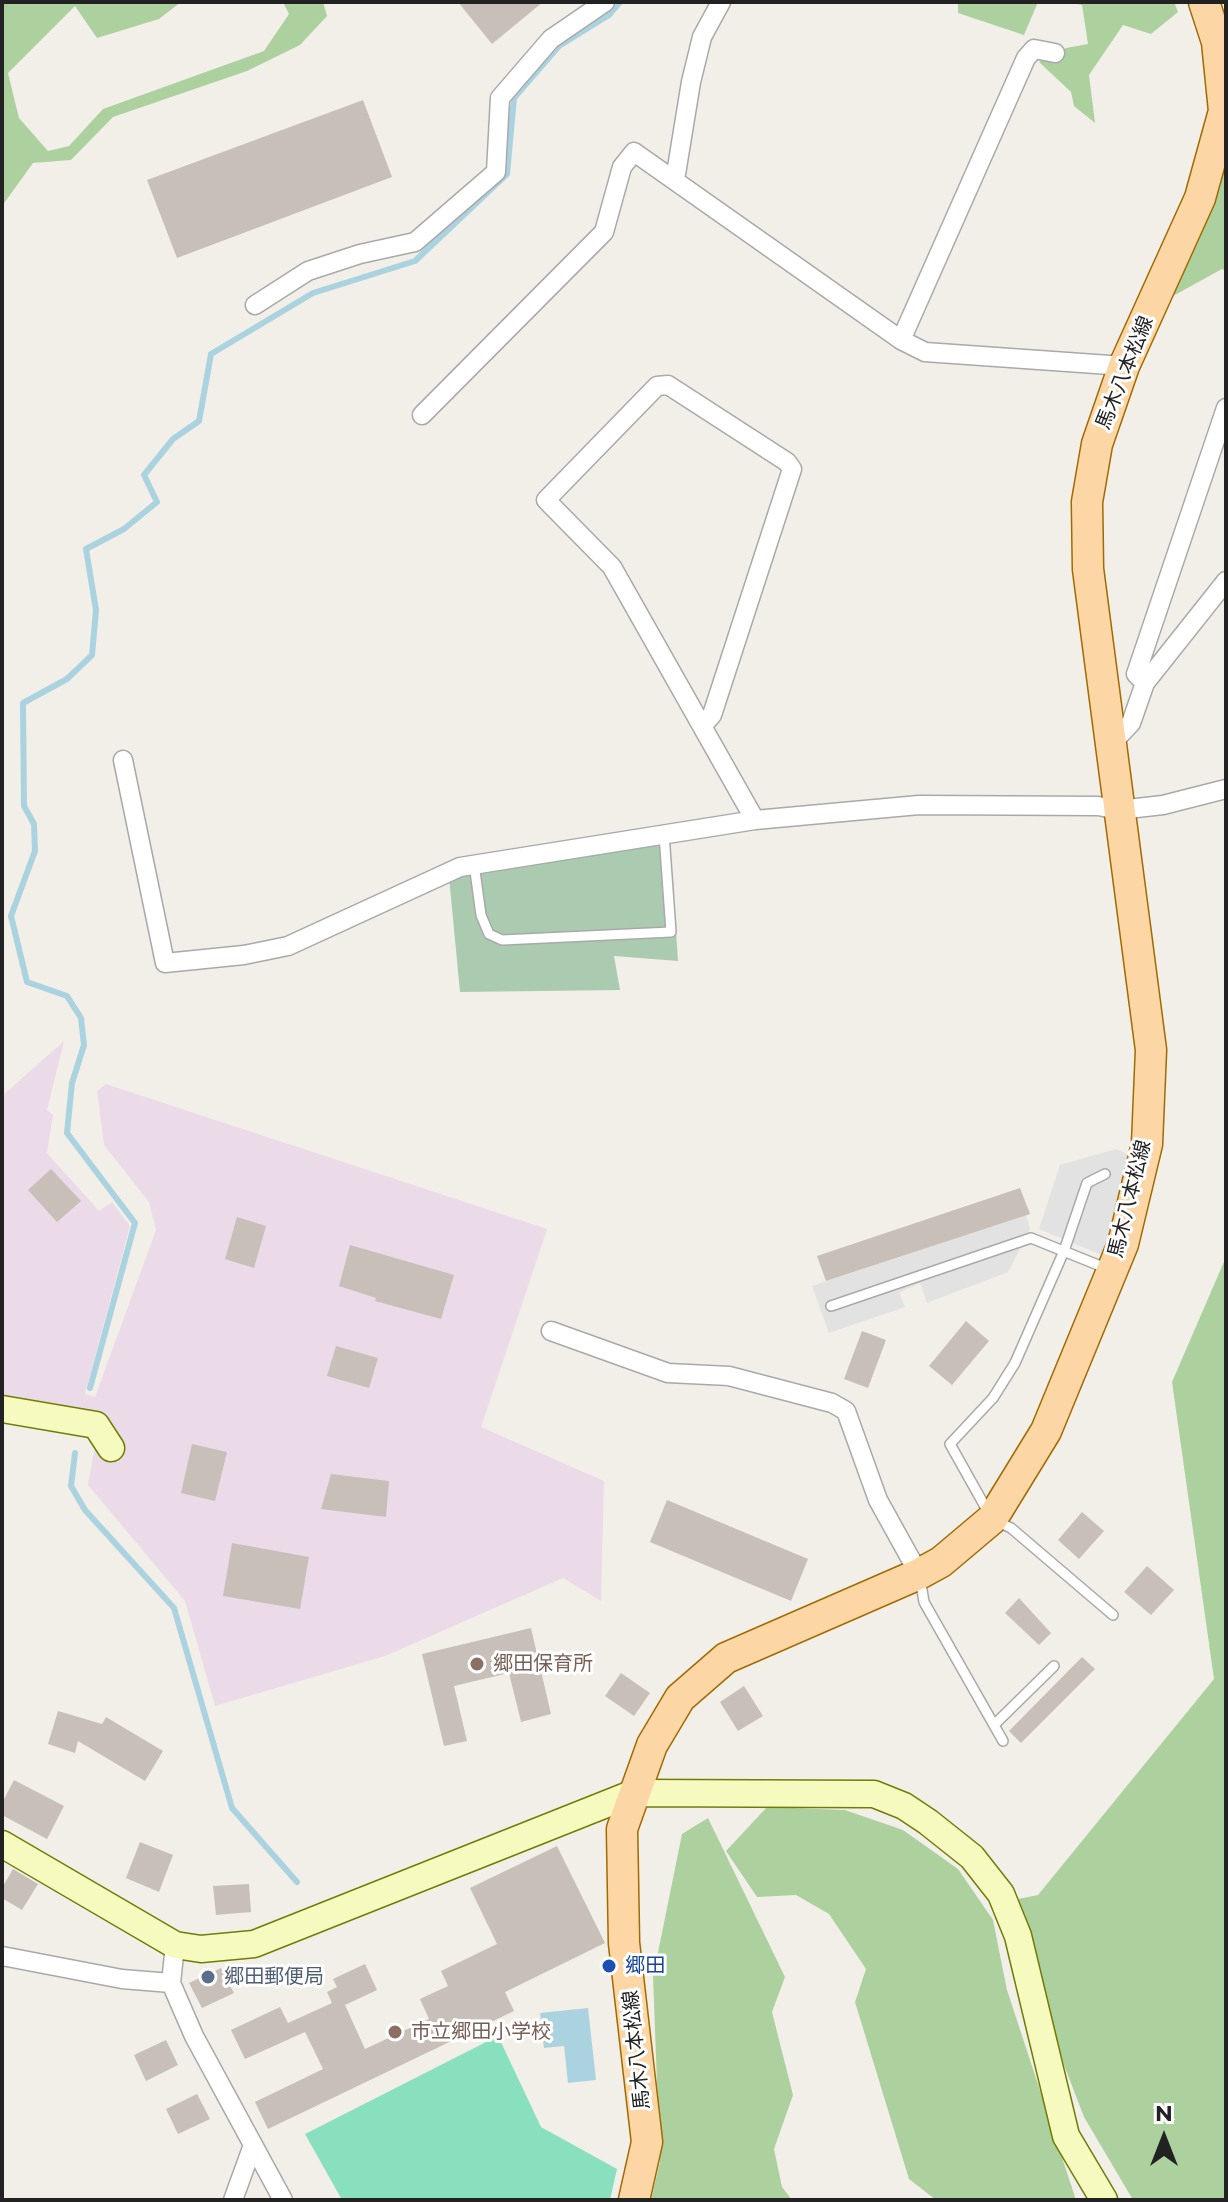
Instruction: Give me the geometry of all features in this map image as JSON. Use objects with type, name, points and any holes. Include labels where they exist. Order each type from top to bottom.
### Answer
[{"type":"main road","name":"馬木八本松線","points":[[634,2200],[647,2142],[624,1943],[622,1829],[652,1745],[680,1698],[726,1658],[919,1574],[941,1562],[992,1519],[1046,1431],[1123,1244],[1147,1144],[1151,1050],[1088,569],[1087,502],[1097,444],[1124,366],[1200,198],[1224,111],[1217,42],[1204,2]]},
{"type":"street","points":[[255,305],[308,271],[360,254],[415,242],[496,172],[500,98],[551,39],[605,2]]},
{"type":"street","points":[[675,180],[691,82],[702,37],[721,2]]},
{"type":"street","points":[[901,340],[1026,58],[1034,49],[1055,53]]},
{"type":"street","points":[[422,415],[604,232],[622,167],[634,152],[901,340],[925,352],[1124,366]]},
{"type":"street","points":[[703,725],[712,715],[792,469],[787,462],[668,385],[657,386],[546,500],[612,567],[755,820]]},
{"type":"street","points":[[1145,683],[1136,674],[1226,408]]},
{"type":"street","points":[[1112,743],[1131,723],[1145,683],[1226,581]]},
{"type":"street","points":[[123,760],[165,963],[244,955],[288,946],[399,892],[474,864],[755,820],[919,805],[1098,806],[1119,810],[1163,805],[1226,789]]},
{"type":"street","points":[[551,1331],[668,1373],[729,1376],[832,1403],[846,1411],[878,1500],[919,1574]]},
{"type":"street","points":[[2,1409],[96,1425],[111,1448]]},
{"type":"street","points":[[2,1844],[175,1945],[201,1949],[254,1944],[634,1793],[874,1794],[904,1806],[972,1857],[1009,1910],[1066,2136],[1104,2200]]},
{"type":"street","points":[[175,1945],[171,1983],[194,2036],[283,2200]]},
{"type":"street","points":[[2,1956],[122,1979],[171,1983]]},
{"type":"street","points":[[233,2200],[253,2145]]},
{"type":"lane","points":[[474,864],[481,915],[489,934],[502,940],[671,932],[664,834]]},
{"type":"lane","points":[[1105,1174],[1087,1183],[1064,1251],[1015,1363],[993,1398],[950,1444],[992,1519],[1011,1528],[1113,1615]]},
{"type":"lane","points":[[831,1306],[1031,1238],[1111,1271]]},
{"type":"lane","points":[[919,1574],[924,1602],[1003,1741]]},
{"type":"lane","points":[[994,1725],[1054,1666]]},
{"type":"shaded area","points":[[64,1041],[47,1110],[53,1115],[47,1153],[99,1211],[112,1202],[130,1226],[85,1394],[95,1397],[156,1230],[149,1202],[104,1145],[97,1091],[106,1084],[547,1229],[481,1427],[604,1481],[601,1601],[563,1578],[385,1656],[215,1706],[185,1601],[88,1485],[95,1446],[91,1437],[2,1423],[2,1096]]},
{"type":"shaded area","points":[[1116,1149],[1131,1156],[1102,1255],[1039,1229],[1060,1165]]},
{"type":"shaded area","points":[[1026,1215],[1030,1229],[1008,1272],[927,1303],[920,1283],[899,1293],[905,1307],[829,1333],[812,1286]]},
{"type":"green space","points":[[2,2],[181,2],[159,19],[97,38],[75,6],[8,73],[19,118],[48,151],[69,146],[103,109],[264,51],[289,14],[283,2],[323,2],[327,16],[300,45],[247,71],[113,117],[71,160],[33,163],[2,206]]},
{"type":"green space","points":[[958,2],[1038,2],[1024,35],[958,13]]},
{"type":"green space","points":[[1065,2],[1174,2],[1178,12],[1151,34],[1123,25],[1089,75],[1095,123],[1074,106],[1071,92],[1039,62],[1066,48],[1088,44],[1082,5]]},
{"type":"green space","points":[[1226,166],[1226,271],[1222,269],[1173,296]]},
{"type":"green space","points":[[670,840],[678,961],[614,956],[620,990],[460,992],[449,877]]},
{"type":"green space","points":[[1226,1257],[1226,2200],[1133,2200],[1084,2117],[1064,2065],[1018,1899],[1038,1895],[1214,1679],[1172,1382]]},
{"type":"green space","points":[[767,1807],[845,1810],[903,1830],[958,1869],[993,1920],[1007,1990],[1076,2200],[936,2200],[909,2179],[855,2002],[866,1969],[829,1914],[796,1895],[757,1897],[726,1851]]},
{"type":"green space","points":[[708,1818],[785,1977],[772,2012],[793,2095],[774,2149],[782,2187],[792,2200],[651,2200],[660,2162],[653,1977],[682,1834]]},
{"type":"green space","points":[[498,2036],[541,2127],[617,2169],[610,2200],[342,2200],[305,2134]]},
{"type":"water","points":[[588,2008],[596,2080],[568,2083],[564,2046],[544,2048],[540,2013]]},
{"type":"building","points":[[458,2],[543,2],[492,44]]},
{"type":"building","points":[[363,100],[392,177],[177,258],[147,180]]},
{"type":"building","points":[[51,1169],[81,1201],[57,1222],[28,1190]]},
{"type":"building","points":[[1020,1188],[1030,1214],[826,1281],[817,1256]]},
{"type":"building","points":[[237,1217],[266,1226],[254,1268],[225,1259]]},
{"type":"building","points":[[350,1245],[454,1275],[441,1319],[375,1301],[376,1298],[339,1286]]},
{"type":"building","points":[[966,1321],[989,1341],[952,1385],[929,1366]]},
{"type":"building","points":[[862,1331],[886,1340],[868,1388],[844,1379]]},
{"type":"building","points":[[336,1346],[378,1358],[369,1388],[327,1376]]},
{"type":"building","points":[[192,1444],[227,1452],[215,1501],[181,1493]]},
{"type":"building","points":[[331,1474],[389,1481],[386,1517],[321,1509]]},
{"type":"building","points":[[667,1500],[808,1559],[791,1601],[650,1542]]},
{"type":"building","points":[[1082,1512],[1104,1531],[1079,1559],[1058,1540]]},
{"type":"building","points":[[232,1543],[309,1557],[300,1609],[223,1596]]},
{"type":"building","points":[[1147,1566],[1174,1590],[1151,1615],[1124,1592]]},
{"type":"building","points":[[1019,1598],[1051,1633],[1039,1645],[1005,1613]]},
{"type":"building","points":[[531,1628],[551,1714],[521,1722],[509,1673],[454,1686],[467,1741],[444,1746],[422,1654]]},
{"type":"building","points":[[1082,1657],[1095,1669],[1021,1743],[1009,1731]]},
{"type":"building","points":[[621,1673],[650,1693],[634,1716],[605,1696]]},
{"type":"building","points":[[744,1686],[763,1716],[738,1731],[720,1702]]},
{"type":"building","points":[[58,1711],[102,1724],[106,1717],[163,1751],[145,1781],[78,1741],[75,1753],[48,1744]]},
{"type":"building","points":[[14,1780],[64,1806],[47,1839],[2,1815],[2,1803]]},
{"type":"building","points":[[140,1842],[173,1855],[159,1892],[126,1878]]},
{"type":"building","points":[[557,1846],[605,1943],[505,1992],[514,2011],[268,2129],[255,2102],[323,2069],[305,2032],[245,2059],[231,2030],[280,2007],[288,2023],[332,2003],[327,1992],[337,1987],[333,1979],[365,1964],[377,1990],[345,2005],[365,2049],[429,2019],[420,1999],[448,1986],[441,1971],[497,1944],[470,1888]]},
{"type":"building","points":[[13,1869],[38,1884],[22,1910],[2,1898],[2,1888]]},
{"type":"building","points":[[249,1884],[251,1912],[216,1915],[213,1886]]},
{"type":"building","points":[[221,1968],[234,1993],[202,2008],[189,1983]]},
{"type":"building","points":[[166,2040],[178,2065],[146,2081],[134,2055]]},
{"type":"building","points":[[197,2094],[210,2119],[178,2134],[166,2109]]},
{"type":"waterway","points":[[90,1388],[135,1223],[67,1133],[72,1083],[84,1045],[81,1018],[67,996],[27,982],[11,916],[35,851],[34,824],[24,806],[23,703],[67,679],[92,655],[96,610],[86,549],[124,529],[157,502],[144,475],[173,439],[199,421],[211,354],[313,293],[415,261],[507,174],[514,98],[559,46],[609,15],[620,2]]},
{"type":"waterway","points":[[75,1453],[71,1486],[85,1510],[174,1608],[232,1808],[297,1882]]},
{"type":"place","name":"郷田保育所","points":[[477,1664]]},
{"type":"place","name":"郷田","points":[[609,1966]]},
{"type":"place","name":"郷田郵便局","points":[[208,1977]]},
{"type":"place","name":"市立郷田小学校","points":[[395,2032]]}]
